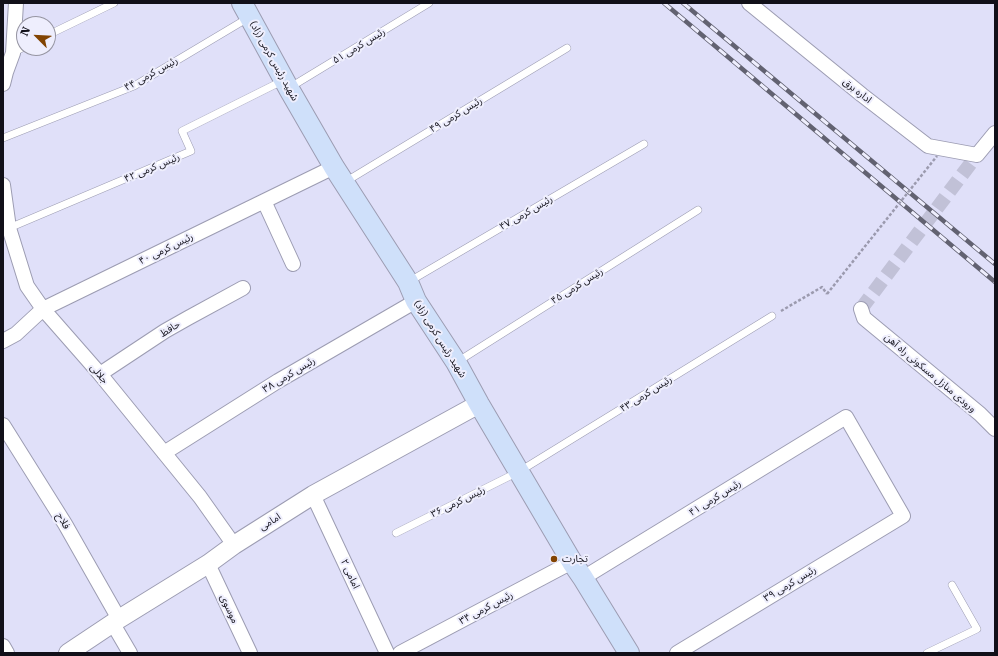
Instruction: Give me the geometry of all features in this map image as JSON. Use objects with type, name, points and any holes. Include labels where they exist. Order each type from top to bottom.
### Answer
[{"type":"main road","name":"شهید رئیس کرمی (زاد)","points":[[246,10],[286,84],[339,174],[408,282],[416,301],[456,362],[572,562],[629,653]]},
{"type":"street","points":[[16,3],[17,16]]},
{"type":"street","name":"اداره برق","points":[[749,3],[862,95],[928,146],[977,155],[995,133]]},
{"type":"street","points":[[3,84],[6,72],[16,54]]},
{"type":"street","name":"رئیس کرمی ۴۰","points":[[3,341],[16,334],[43,309],[264,201],[339,174]]},
{"type":"street","name":"جلالی","points":[[3,185],[9,228],[27,286],[43,309],[100,374],[200,497],[234,545]]},
{"type":"street","points":[[264,201],[293,264]]},
{"type":"street","name":"حافظ","points":[[100,374],[166,331],[243,288]]},
{"type":"street","name":"رئیس کرمی ۳۸","points":[[164,453],[278,381],[416,301]]},
{"type":"street","name":"ورودی منازل مسکونی راه آهن","points":[[863,313],[980,414],[995,429]]},
{"type":"street","name":"امامی","points":[[68,653],[313,495],[479,404]]},
{"type":"street","name":"رئیس کرمی ۳۹","points":[[677,653],[903,516],[846,417]]},
{"type":"street","name":"رئیس کرمی ۴۱","points":[[583,578],[846,417]]},
{"type":"street","name":"فلاح","points":[[3,425],[65,524],[116,622],[130,653]]},
{"type":"street","name":"امامی ۲","points":[[313,495],[387,653]]},
{"type":"street","name":"رئیس کرمی ۳۴","points":[[400,653],[572,562]]},
{"type":"street","name":"موسوی","points":[[208,564],[250,653]]},
{"type":"street","points":[[3,646],[7,653]]},
{"type":"lane","points":[[56,32],[114,3]]},
{"type":"lane","name":"رئیس کرمی ۵۱","points":[[286,84],[429,3]]},
{"type":"lane","name":"رئیس کرمی ۴۴","points":[[3,138],[134,86],[246,10]]},
{"type":"lane","name":"رئیس کرمی ۴۹","points":[[339,174],[567,48]]},
{"type":"lane","name":"رئیس کرمی ۴۲","points":[[9,228],[191,151],[182,131],[286,84]]},
{"type":"lane","name":"رئیس کرمی ۴۷","points":[[408,282],[644,144]]},
{"type":"lane","name":"رئیس کرمی ۴۵","points":[[456,362],[698,210]]},
{"type":"lane","name":"رئیس کرمی ۴۳","points":[[520,471],[772,316]]},
{"type":"lane","name":"رئیس کرمی ۳۶","points":[[396,533],[520,471]]},
{"type":"lane","points":[[926,653],[977,629],[952,585]]},
{"type":"path","points":[[772,316],[822,287],[828,294],[937,156]]},
{"type":"tunnel","points":[[861,309],[977,155]]},
{"type":"railway","points":[[664,3],[995,282]]},
{"type":"railway","points":[[683,3],[995,264]]},
{"type":"place","name":"تجارت","points":[[554,559]]}]
